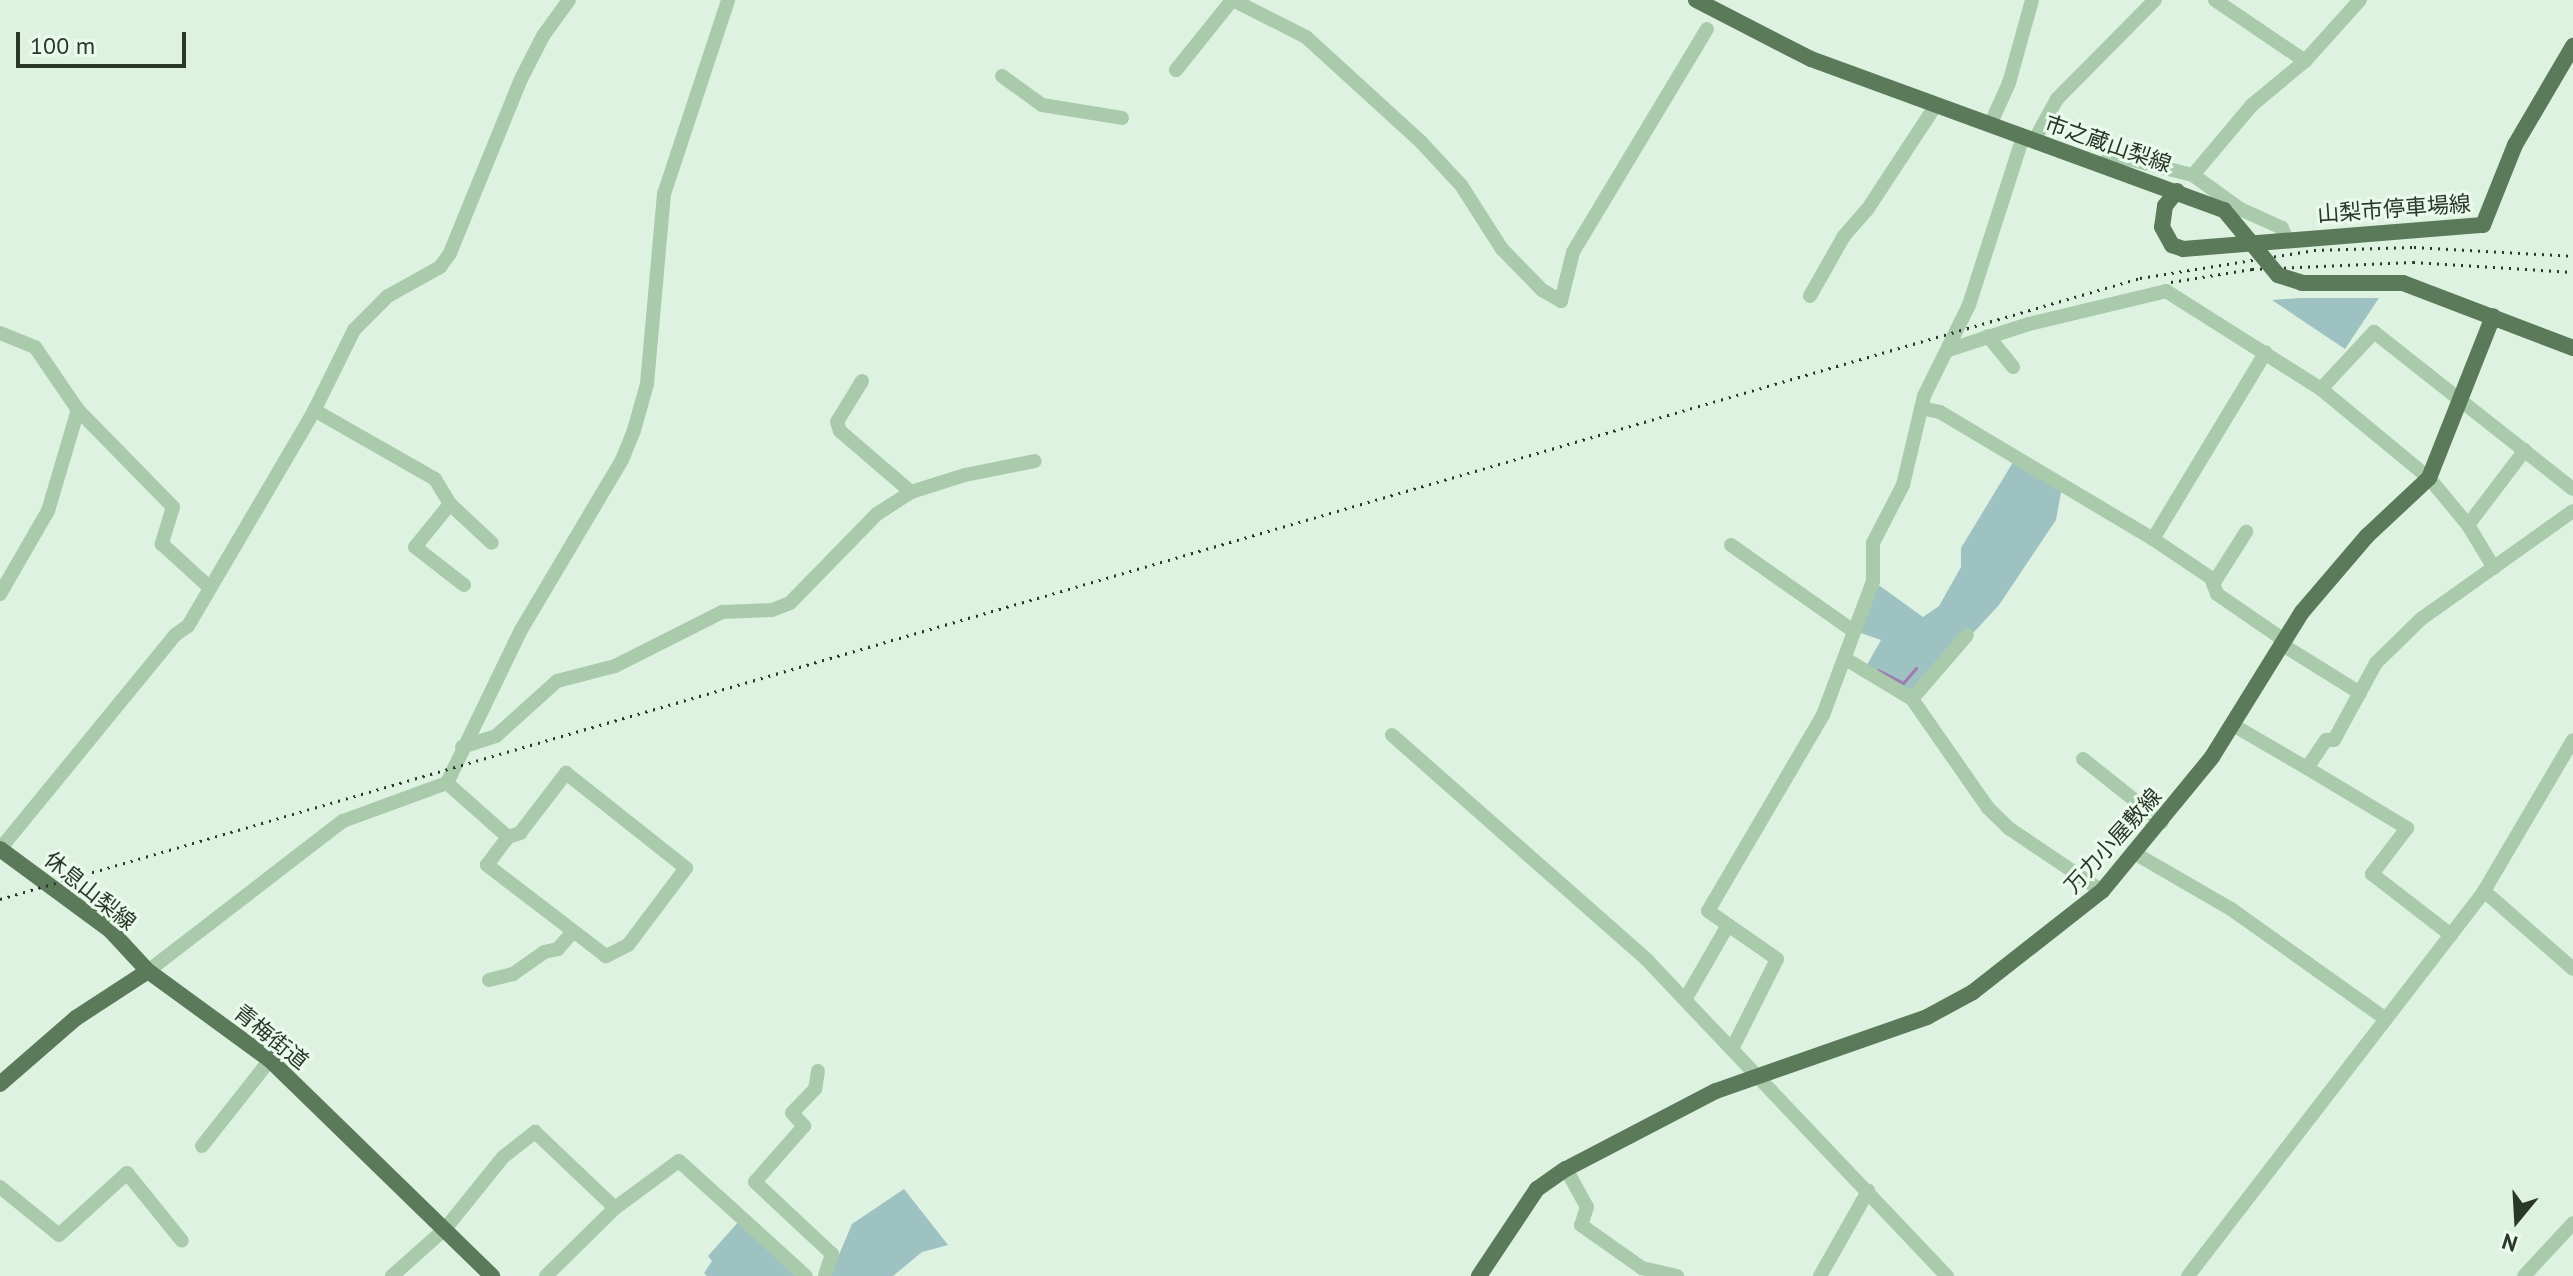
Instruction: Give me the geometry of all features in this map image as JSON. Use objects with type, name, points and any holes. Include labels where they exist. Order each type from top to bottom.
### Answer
[{"type":"main road","name":"市之蔵山梨線","points":[[1696,0],[1811,59],[2224,210],[2278,275],[2302,283],[2403,283],[2493,316]]},
{"type":"main road","name":"山梨市停車場線","points":[[2177,191],[2161,220],[2166,238],[2177,247],[2483,225],[2515,145],[2572,52]]},
{"type":"main road","points":[[2493,316],[2573,348]]},
{"type":"main road","name":"万力小屋敷線","points":[[1479,1276],[1537,1189],[1566,1169],[1716,1091],[1927,1017],[1984,984],[2102,891],[2162,822],[2233,725],[2282,642],[2336,569],[2429,478],[2493,316]]},
{"type":"main road","name":"休息山梨線","points":[[0,849],[110,930],[148,971]]},
{"type":"main road","points":[[0,1084],[76,1018],[148,971]]},
{"type":"main road","name":"青梅街道","points":[[148,971],[270,1060],[492,1276]]},
{"type":"street","points":[[0,849],[175,635],[188,626],[208,586],[314,410],[354,330],[368,313],[440,267],[450,253],[521,79],[543,36],[569,0]]},
{"type":"street","points":[[148,971],[343,821],[447,783],[521,630],[622,460],[634,430],[647,384],[664,194],[728,0]]},
{"type":"street","points":[[1176,70],[1232,0],[1306,37],[1421,142],[1461,185],[1502,249],[1542,290],[1561,301],[1573,252],[1707,29]]},
{"type":"street","points":[[1990,125],[2009,83],[2032,0]]},
{"type":"street","points":[[1733,1047],[1777,959],[1708,911],[1798,763],[1844,658],[1873,581],[1873,543],[1913,456],[1921,408],[1948,350],[1953,329],[1969,305],[2029,139],[2057,99],[2155,0]]},
{"type":"street","points":[[2215,0],[2305,61]]},
{"type":"street","points":[[2193,175],[2252,105],[2305,61],[2360,0]]},
{"type":"street","points":[[1002,76],[1042,105],[1122,118]]},
{"type":"street","points":[[1810,296],[1844,236],[1883,187],[1936,105]]},
{"type":"street","points":[[2102,165],[2112,155],[2193,175],[2240,209],[2282,228],[2286,238]]},
{"type":"street","points":[[1948,350],[1988,336],[2166,291],[2321,389],[2429,478],[2468,525],[2494,568]]},
{"type":"street","points":[[2321,389],[2374,332],[2573,489]]},
{"type":"street","points":[[0,333],[35,347],[78,410],[173,507],[162,544],[208,586]]},
{"type":"street","points":[[1988,336],[2013,367]]},
{"type":"street","points":[[2153,539],[2266,352]]},
{"type":"street","points":[[862,381],[837,422],[840,431],[911,492]]},
{"type":"street","points":[[1921,408],[1940,412],[2153,539],[2213,584],[2217,594],[2282,642],[2360,693]]},
{"type":"street","points":[[0,594],[48,511],[78,410]]},
{"type":"street","points":[[314,410],[435,479],[450,504],[492,543]]},
{"type":"street","points":[[2468,525],[2525,450]]},
{"type":"street","points":[[462,747],[496,736],[557,681],[615,666],[722,612],[783,607],[877,514],[911,492],[965,475],[1035,461]]},
{"type":"street","points":[[450,504],[415,547],[464,585]]},
{"type":"street","points":[[2307,768],[2326,740],[2334,740],[2376,663],[2421,619],[2573,511]]},
{"type":"street","points":[[2213,584],[2246,532]]},
{"type":"street","points":[[1731,545],[1852,630]]},
{"type":"street","points":[[1912,699],[1967,635]]},
{"type":"street","points":[[1844,658],[1912,699],[1988,808],[2010,829],[2102,891]]},
{"type":"street","points":[[2233,725],[2407,828],[2372,874],[2451,935]]},
{"type":"street","points":[[1392,735],[1520,842],[1686,998],[1947,1276]]},
{"type":"street","points":[[2188,1276],[2484,891],[2573,740]]},
{"type":"street","points":[[2083,759],[2162,822]]},
{"type":"street","points":[[566,773],[686,868],[628,945],[606,956],[573,931],[487,865],[508,837],[520,833],[566,773]]},
{"type":"street","points":[[447,783],[508,837]]},
{"type":"street","points":[[2136,854],[2231,909],[2386,1019]]},
{"type":"street","points":[[2484,891],[2573,969]]},
{"type":"street","points":[[1686,998],[1728,925]]},
{"type":"street","points":[[489,980],[513,974],[544,952],[558,949],[573,931]]},
{"type":"street","points":[[202,1146],[270,1060]]},
{"type":"street","points":[[818,1071],[815,1089],[792,1113],[804,1126],[755,1182],[832,1254],[825,1276]]},
{"type":"street","points":[[392,1276],[445,1229],[503,1157],[535,1132],[615,1208]]},
{"type":"street","points":[[546,1276],[615,1208],[679,1161],[806,1276]]},
{"type":"street","points":[[1566,1169],[1587,1207],[1581,1225],[1642,1268],[1677,1276]]},
{"type":"street","points":[[0,1187],[59,1235],[127,1173],[182,1241]]},
{"type":"street","points":[[1820,1276],[1868,1191]]},
{"type":"street","points":[[2524,1276],[2573,1223]]},
{"type":"shaded area","points":[[2379,298],[2345,349],[2272,300]]},
{"type":"shaded area","points":[[2015,459],[2062,487],[2056,520],[1999,605],[1912,699],[1864,670],[1881,640],[1852,630],[1873,581],[1923,617],[1939,606],[1961,567],[1961,548]]},
{"type":"shaded area","points":[[904,1189],[948,1245],[922,1252],[893,1276],[830,1276],[852,1224]]},
{"type":"shaded area","points":[[740,1220],[810,1276],[707,1276],[704,1273],[712,1261],[708,1256]]},
{"type":"waterway","points":[[1878,670],[1903,683],[1916,668]]},
{"type":"railway","points":[[0,899],[2140,278],[2314,250],[2414,247],[2573,256]]},
{"type":"railway","points":[[2171,282],[2252,269],[2413,262],[2573,272]]}]
